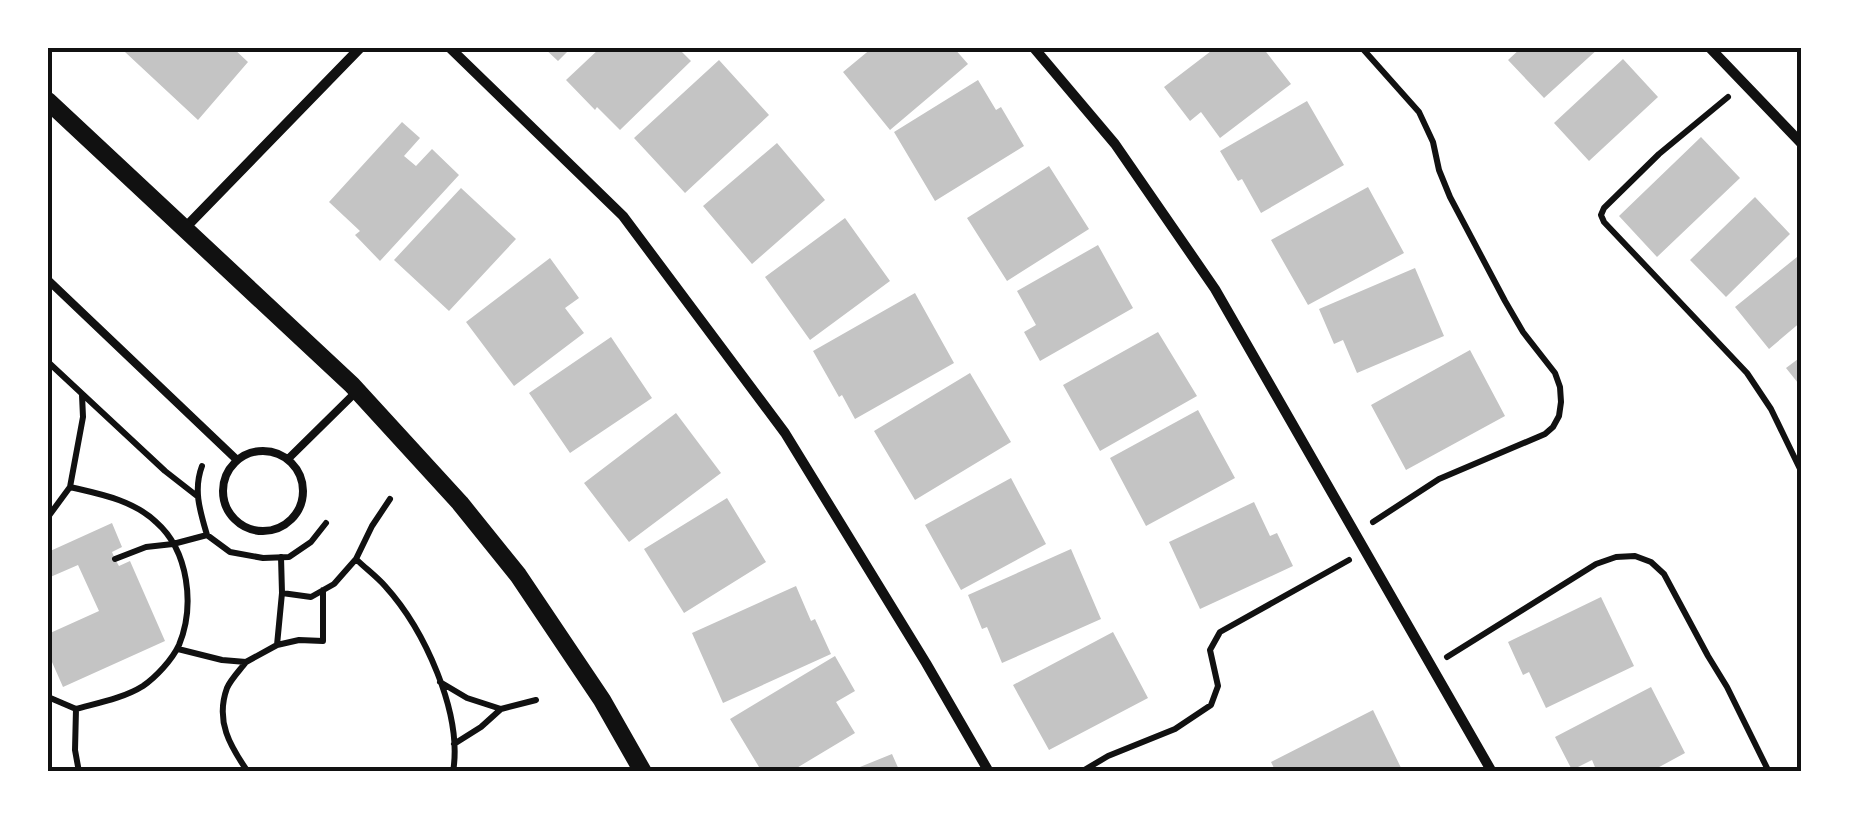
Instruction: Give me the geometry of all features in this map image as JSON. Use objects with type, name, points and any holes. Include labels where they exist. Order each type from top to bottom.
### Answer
[{"type":"street","points":[[184,228],[360,48]]},
{"type":"street","points":[[450,48],[623,216],[750,386],[795,450],[989,772]]},
{"type":"street","points":[[1034,48],[1115,144],[1214,289],[1492,772]]},
{"type":"street","points":[[1710,48],[1802,144]]},
{"type":"street","points":[[48,101],[358,391],[460,503],[518,575],[602,700],[642,772]]},
{"type":"lane","points":[[48,280],[237,460]]},
{"type":"lane","points":[[288,459],[358,391]]},
{"type":"lane","points":[[262,450],[288,459],[302,483],[303,497],[298,510],[280,528],[267,531],[243,526],[226,507],[223,495],[228,470],[237,460],[262,450]]},
{"type":"path","points":[[1362,48],[1419,112],[1450,198],[1505,302],[1554,373],[1561,402],[1553,427],[1545,434],[1439,479],[1382,516]]},
{"type":"path","points":[[1724,100],[1659,154],[1604,208],[1602,216],[1747,373],[1771,409],[1802,473]]},
{"type":"path","points":[[48,362],[197,496]]},
{"type":"path","points":[[48,517],[70,488],[83,417],[82,393]]},
{"type":"path","points":[[202,466],[197,496],[206,536],[230,552],[263,558],[289,557],[311,542],[326,523]]},
{"type":"path","points":[[48,697],[76,709],[141,688],[178,649],[185,624],[185,570],[158,522],[105,495],[70,488]]},
{"type":"path","points":[[282,593],[311,597],[334,584],[356,559],[390,499]]},
{"type":"path","points":[[115,559],[146,547],[206,536]]},
{"type":"path","points":[[1458,650],[1596,564],[1635,556],[1664,574],[1728,686],[1769,772]]},
{"type":"path","points":[[276,645],[282,593],[280,557]]},
{"type":"path","points":[[356,559],[385,586],[407,616],[440,682],[454,744],[453,772]]},
{"type":"path","points":[[1080,772],[1174,729],[1211,706],[1218,686],[1210,650],[1220,632],[1343,564]]},
{"type":"path","points":[[248,772],[230,745],[222,716],[227,687],[246,662],[276,645],[298,640],[323,641],[323,590]]},
{"type":"path","points":[[178,649],[246,662]]},
{"type":"path","points":[[440,682],[467,698],[502,709]]},
{"type":"path","points":[[454,744],[502,709],[536,700]]},
{"type":"path","points":[[76,709],[78,772]]},
{"type":"building","points":[[129,48],[233,48],[248,62],[198,120],[125,52]]},
{"type":"building","points":[[544,48],[571,48],[558,61]]},
{"type":"building","points":[[600,48],[678,48],[691,61],[620,130],[566,80]]},
{"type":"building","points":[[872,48],[954,48],[968,64],[890,130],[843,72]]},
{"type":"building","points":[[1215,48],[1263,48],[1291,84],[1220,138],[1201,112],[1190,121],[1164,87]]},
{"type":"building","points":[[1521,48],[1599,48],[1544,98],[1508,60]]},
{"type":"building","points":[[1623,59],[1658,97],[1589,161],[1554,123]]},
{"type":"building","points":[[719,60],[769,115],[685,193],[634,138]]},
{"type":"building","points":[[978,80],[996,110],[1001,107],[1024,146],[935,201],[894,132]]},
{"type":"building","points":[[1307,101],[1344,165],[1261,213],[1220,151]]},
{"type":"building","points":[[402,122],[420,138],[404,156],[416,166],[432,149],[459,175],[380,261],[355,235],[360,231],[329,202]]},
{"type":"building","points":[[1701,137],[1740,178],[1657,257],[1619,216]]},
{"type":"building","points":[[777,143],[825,200],[752,264],[703,206]]},
{"type":"building","points":[[1049,166],[1089,229],[1007,281],[967,218]]},
{"type":"building","points":[[1368,187],[1404,253],[1308,305],[1271,240]]},
{"type":"building","points":[[461,188],[516,239],[449,311],[394,260]]},
{"type":"building","points":[[1755,197],[1790,234],[1726,297],[1690,260]]},
{"type":"building","points":[[845,218],[890,281],[810,340],[765,277]]},
{"type":"building","points":[[1098,245],[1133,308],[1040,361],[1024,332],[1036,325],[1017,291]]},
{"type":"building","points":[[1802,253],[1802,321],[1769,349],[1735,307]]},
{"type":"building","points":[[550,258],[579,298],[565,308],[584,333],[514,386],[466,322]]},
{"type":"building","points":[[1415,268],[1444,336],[1357,373],[1343,340],[1334,344],[1319,309]]},
{"type":"building","points":[[915,293],[954,363],[855,419],[813,351]]},
{"type":"building","points":[[1158,332],[1197,396],[1100,451],[1063,385]]},
{"type":"building","points":[[611,337],[652,398],[570,453],[529,393]]},
{"type":"building","points":[[1470,350],[1505,416],[1406,470],[1371,405]]},
{"type":"building","points":[[1802,356],[1802,388],[1786,368]]},
{"type":"building","points":[[970,373],[1011,442],[915,500],[874,431]]},
{"type":"building","points":[[1198,410],[1235,478],[1146,526],[1110,458]]},
{"type":"building","points":[[676,413],[721,473],[629,542],[584,483]]},
{"type":"building","points":[[1011,478],[1046,544],[961,590],[925,525]]},
{"type":"building","points":[[727,498],[766,562],[684,613],[644,549]]},
{"type":"building","points":[[1254,502],[1270,536],[1277,533],[1293,566],[1200,609],[1169,542]]},
{"type":"building","points":[[112,523],[122,547],[112,552],[115,559],[119,566],[130,561],[165,641],[63,687],[48,653],[48,634],[99,611],[78,565],[48,578],[48,552]]},
{"type":"building","points":[[1071,549],[1101,619],[1002,663],[968,595]]},
{"type":"building","points":[[796,586],[831,654],[723,703],[692,633]]},
{"type":"building","points":[[1601,597],[1634,666],[1546,708],[1529,672],[1523,675],[1508,642]]},
{"type":"building","points":[[1113,632],[1148,698],[1049,750],[1013,685]]},
{"type":"building","points":[[835,656],[855,691],[836,702],[855,733],[790,772],[762,772],[730,719]]},
{"type":"building","points":[[1651,687],[1685,753],[1650,772],[1597,772],[1592,760],[1572,770],[1555,737]]},
{"type":"building","points":[[1373,710],[1403,772],[1276,772],[1271,762]]},
{"type":"building","points":[[892,754],[900,772],[850,772],[850,771]]}]
